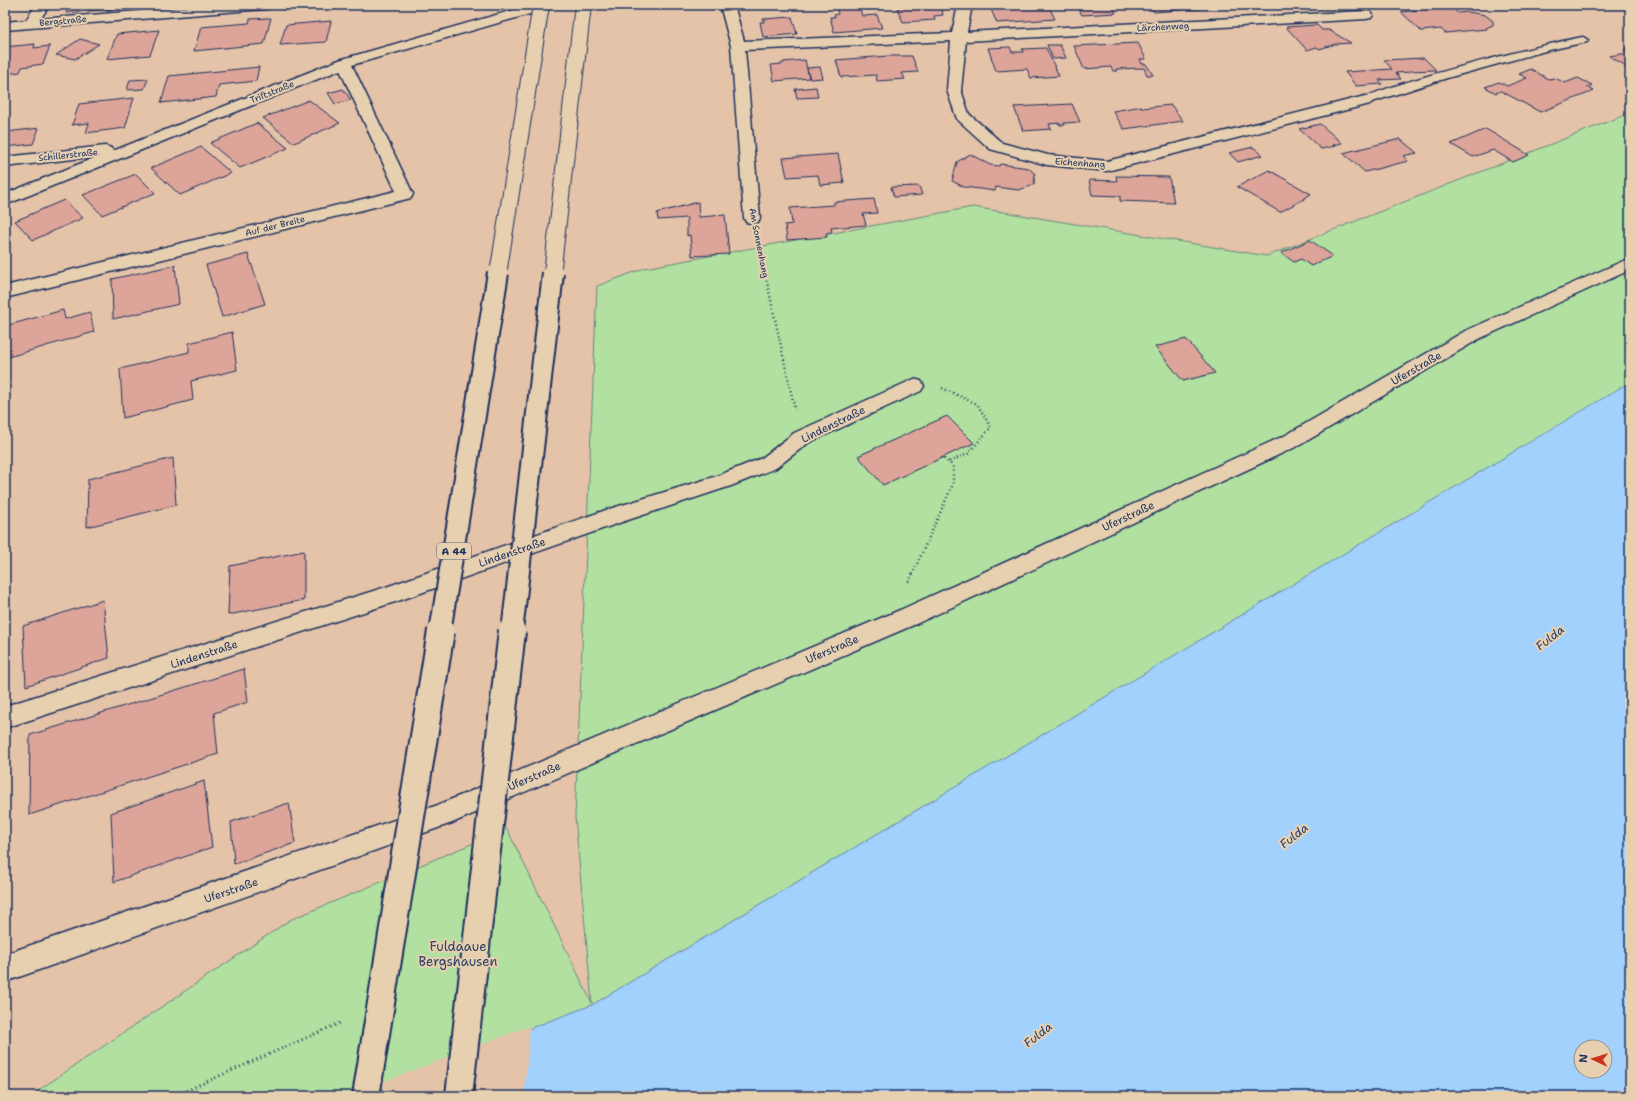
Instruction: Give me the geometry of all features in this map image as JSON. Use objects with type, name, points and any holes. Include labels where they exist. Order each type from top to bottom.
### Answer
[{"type":"main road","points":[[30,24],[43,5]]},
{"type":"main road","name":"Bergstraße","points":[[5,26],[264,5]]},
{"type":"main road","points":[[459,1096],[583,5]]},
{"type":"main road","name":"Am Sonnenhang","points":[[727,5],[738,46],[752,218]]},
{"type":"main road","name":"Eichenhang","points":[[965,5],[959,35],[954,90],[962,116],[996,146],[1046,160],[1107,166],[1364,101]]},
{"type":"main road","name":"Triftstraße","points":[[5,200],[130,148],[344,63],[540,6]]},
{"type":"main road","name":"A 44","points":[[366,1096],[540,6]]},
{"type":"main road","name":"Lärchenweg","points":[[959,35],[1082,31],[1366,15]]},
{"type":"main road","points":[[738,46],[959,35]]},
{"type":"main road","name":"Auf der Breite","points":[[5,292],[405,194],[344,63]]},
{"type":"main road","name":"Schillerstraße","points":[[5,162],[130,148]]},
{"type":"main road","name":"Uferstraße","points":[[5,968],[442,815],[908,617],[1293,440],[1472,335],[1630,264]]},
{"type":"main road","name":"Lindenstraße","points":[[5,717],[390,595],[614,516],[724,481],[769,463],[801,438],[914,386]]},
{"type":"lane","points":[[1364,101],[1390,91],[1554,45],[1583,40]]},
{"type":"path","name":"Am Sonnenhang","points":[[752,218],[801,438]]},
{"type":"path","points":[[914,386],[947,389],[977,404],[991,427],[968,454],[947,462]]},
{"type":"path","points":[[908,617],[909,581],[953,484],[953,466],[943,458]]},
{"type":"path","points":[[174,1096],[341,1023],[346,1018]]},
{"type":"green space","name":"Fuldaaue Bergshausen","points":[[1630,113],[1630,384],[1502,459],[592,1005],[352,1096],[30,1096],[290,920],[507,829],[592,1003],[575,817],[597,286],[645,268],[973,207],[1267,256]]},
{"type":"water","name":"Fulda","points":[[1630,382],[1630,1096],[352,1096],[592,1005]]},
{"type":"pier","points":[[530,1026],[524,1096],[350,1096],[351,1094]]},
{"type":"building","points":[[70,5],[138,5],[137,7],[66,13]]},
{"type":"building","points":[[836,5],[859,5],[862,16],[877,15],[882,28],[834,32],[830,17],[835,17],[834,15],[838,14]]},
{"type":"building","points":[[904,5],[941,5],[943,15],[934,16],[935,20],[903,22],[897,8],[905,7]]},
{"type":"building","points":[[989,5],[1048,5],[1055,19],[997,23]]},
{"type":"building","points":[[1076,5],[1123,5],[1112,6],[1116,13],[1082,15]]},
{"type":"building","points":[[1149,5],[1206,5],[1208,8],[1154,12]]},
{"type":"building","points":[[1451,7],[1458,13],[1468,12],[1485,15],[1493,21],[1493,25],[1486,28],[1487,29],[1445,33],[1441,29],[1421,31],[1401,12]]},
{"type":"building","points":[[792,17],[797,34],[763,37],[760,22],[764,22],[763,19]]},
{"type":"building","points":[[271,18],[264,44],[194,51],[201,27],[249,23],[250,19]]},
{"type":"building","points":[[331,21],[326,42],[280,45],[286,25]]},
{"type":"building","points":[[1317,25],[1322,30],[1329,30],[1351,43],[1336,44],[1319,49],[1317,47],[1307,50],[1286,27]]},
{"type":"building","points":[[159,30],[150,55],[107,59],[117,34]]},
{"type":"building","points":[[80,39],[99,44],[75,59],[56,55]]},
{"type":"building","points":[[1138,43],[1146,59],[1140,59],[1142,64],[1146,64],[1153,75],[1147,75],[1144,68],[1116,69],[1117,71],[1113,71],[1111,67],[1084,69],[1074,46]]},
{"type":"building","points":[[35,44],[34,48],[50,46],[43,64],[22,67],[20,72],[5,74],[5,47]]},
{"type":"building","points":[[1047,45],[1060,45],[1066,58],[1053,59]]},
{"type":"building","points":[[1010,47],[1012,52],[1023,52],[1022,49],[1046,48],[1059,76],[1031,78],[1027,69],[996,71],[988,48]]},
{"type":"building","points":[[1627,47],[1630,48],[1630,70],[1627,70],[1623,64],[1609,56],[1628,53],[1624,50]]},
{"type":"building","points":[[888,56],[912,56],[918,72],[902,73],[905,79],[877,81],[876,75],[841,77],[836,60]]},
{"type":"building","points":[[1424,58],[1436,70],[1396,73],[1401,79],[1379,80],[1382,84],[1356,86],[1345,72],[1392,69],[1384,60]]},
{"type":"building","points":[[805,60],[809,78],[774,81],[771,65],[783,64],[783,62]]},
{"type":"building","points":[[259,67],[256,81],[219,85],[216,97],[161,103],[169,76]]},
{"type":"building","points":[[820,67],[823,78],[810,79],[807,68]]},
{"type":"building","points":[[1531,69],[1548,79],[1555,78],[1565,83],[1578,78],[1592,85],[1587,87],[1594,91],[1540,112],[1501,91],[1496,93],[1485,87],[1499,82],[1507,86],[1527,78],[1519,74]]},
{"type":"building","points":[[148,79],[144,89],[127,90],[130,80]]},
{"type":"building","points":[[816,87],[818,97],[797,98],[795,89]]},
{"type":"building","points":[[343,89],[351,100],[335,104],[328,93]]},
{"type":"building","points":[[134,98],[125,128],[86,133],[89,123],[72,125],[79,104]]},
{"type":"building","points":[[309,100],[340,123],[294,143],[263,118]]},
{"type":"building","points":[[1072,104],[1080,122],[1064,123],[1065,125],[1060,125],[1059,123],[1049,124],[1051,129],[1023,131],[1014,107]]},
{"type":"building","points":[[1171,105],[1183,121],[1124,129],[1113,111],[1142,106],[1142,108]]},
{"type":"building","points":[[257,123],[288,148],[240,168],[210,143]]},
{"type":"building","points":[[1320,124],[1342,143],[1321,149],[1299,129]]},
{"type":"building","points":[[39,128],[33,144],[5,147],[7,132]]},
{"type":"building","points":[[1486,129],[1529,155],[1513,162],[1493,150],[1473,157],[1451,144]]},
{"type":"building","points":[[1400,139],[1417,153],[1403,156],[1408,161],[1365,172],[1343,153]]},
{"type":"building","points":[[201,147],[231,173],[180,195],[151,168]]},
{"type":"building","points":[[1253,147],[1263,155],[1238,162],[1229,153]]},
{"type":"building","points":[[838,154],[844,183],[820,185],[818,175],[787,177],[783,158]]},
{"type":"building","points":[[970,154],[990,165],[999,166],[1000,164],[1029,168],[1035,174],[1034,185],[1018,190],[996,187],[995,191],[964,187],[952,181],[957,162]]},
{"type":"building","points":[[1269,170],[1311,194],[1280,212],[1237,187]]},
{"type":"building","points":[[136,174],[155,193],[102,215],[83,195]]},
{"type":"building","points":[[1116,176],[1169,177],[1174,203],[1120,201],[1120,196],[1092,195],[1089,180],[1117,181]]},
{"type":"building","points":[[919,186],[922,195],[894,197],[891,187]]},
{"type":"building","points":[[874,199],[877,213],[863,214],[866,225],[831,228],[832,232],[826,233],[827,237],[787,240],[785,225],[792,224],[790,208],[834,205],[834,202]]},
{"type":"building","points":[[64,200],[83,218],[33,240],[15,221]]},
{"type":"building","points":[[698,202],[699,217],[725,215],[729,254],[692,256],[690,235],[687,236],[687,218],[658,220],[657,213]]},
{"type":"building","points":[[1310,240],[1333,256],[1311,266],[1301,259],[1294,262],[1281,253]]},
{"type":"building","points":[[248,254],[265,304],[222,317],[206,265]]},
{"type":"building","points":[[175,265],[179,304],[113,319],[112,279]]},
{"type":"building","points":[[63,310],[65,319],[90,312],[94,332],[5,358],[5,326]]},
{"type":"building","points":[[232,332],[237,370],[191,381],[193,400],[123,418],[120,369],[189,352],[189,343]]},
{"type":"building","points":[[1186,339],[1215,373],[1183,381],[1155,347]]},
{"type":"building","points":[[947,416],[974,443],[883,485],[858,456]]},
{"type":"building","points":[[173,458],[176,505],[87,527],[88,479]]},
{"type":"building","points":[[304,551],[304,600],[228,615],[230,566]]},
{"type":"building","points":[[103,600],[109,658],[26,686],[23,626]]},
{"type":"building","points":[[244,669],[248,702],[214,713],[218,754],[29,815],[30,735]]},
{"type":"building","points":[[204,781],[212,847],[114,882],[111,813]]},
{"type":"building","points":[[289,803],[295,843],[234,864],[231,822]]}]
